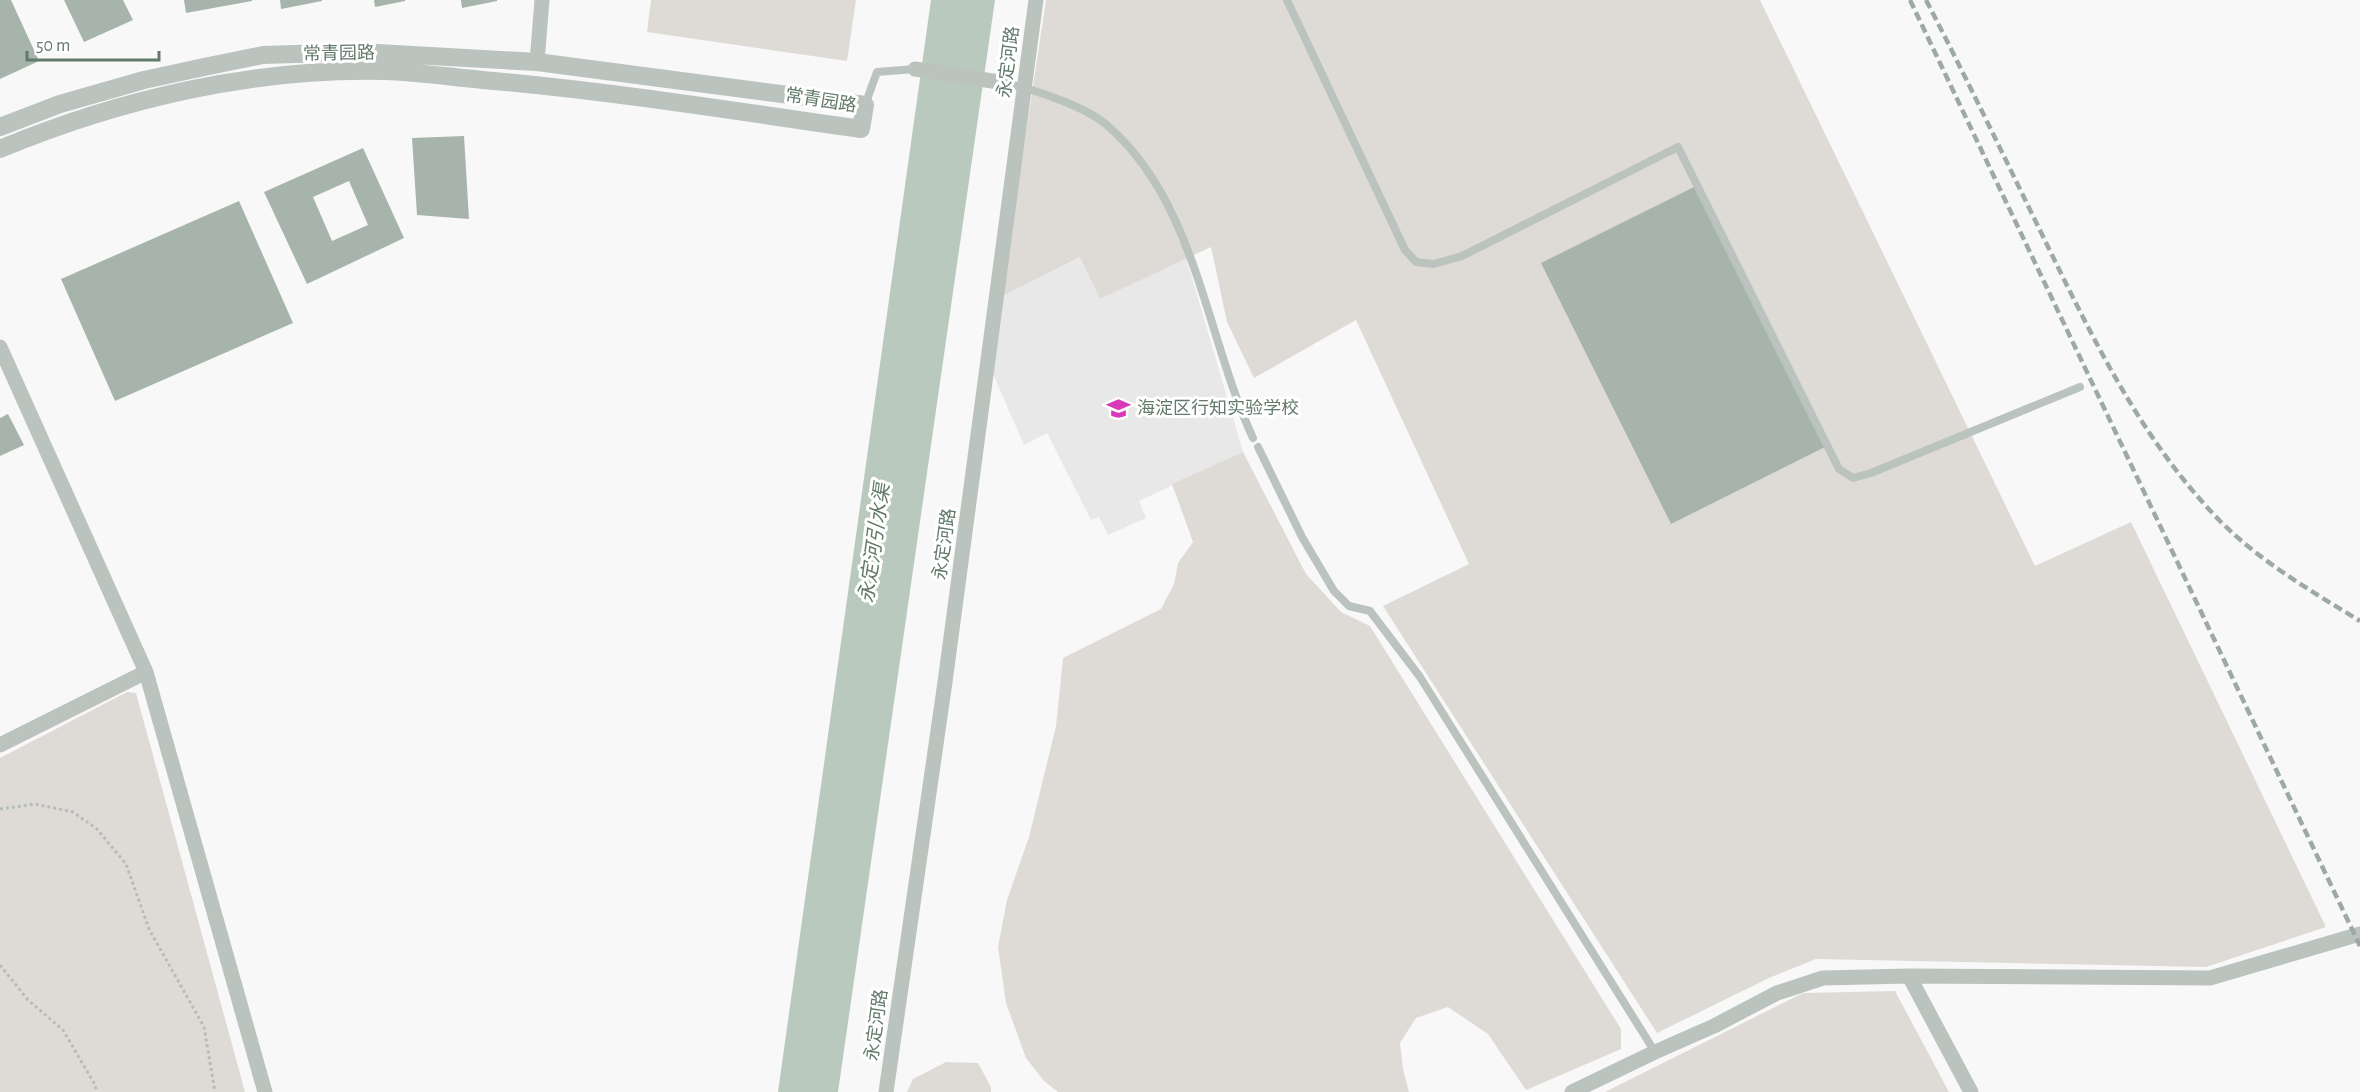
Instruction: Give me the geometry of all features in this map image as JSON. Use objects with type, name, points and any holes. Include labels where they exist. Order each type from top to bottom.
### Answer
[{"type":"street","points":[[537,62],[542,0]]},
{"type":"street","name":"永定河路","points":[[886,1092],[947,670],[1036,0]]},
{"type":"street","name":"常青园路","points":[[0,127],[60,104],[144,80],[263,55],[360,52],[537,62],[865,105],[861,129],[563,87],[384,71],[308,74],[218,84],[148,99],[65,123],[0,149]]},
{"type":"street","points":[[915,69],[1005,83]]},
{"type":"street","points":[[0,348],[146,672],[265,1092]]},
{"type":"street","points":[[0,746],[146,672]]},
{"type":"street","points":[[1572,1092],[1714,1026],[1777,993],[1823,978],[1909,976],[2210,978],[2360,934]]},
{"type":"street","points":[[1909,976],[1971,1092]]},
{"type":"lane","points":[[1287,0],[1405,250],[1416,262],[1434,264],[1462,256],[1678,147],[1839,469],[1853,478],[1871,473],[2080,387]]},
{"type":"lane","points":[[865,105],[877,72],[915,69]]},
{"type":"lane","points":[[1005,83],[1025,87],[1090,114],[1108,126],[1137,155],[1158,183],[1194,270],[1237,404],[1253,438]]},
{"type":"lane","points":[[1258,447],[1302,537],[1334,591],[1349,606],[1370,612],[1420,677],[1655,1052]]},
{"type":"path","points":[[0,809],[35,804],[73,812],[97,829],[126,864],[149,929],[204,1027],[215,1092]]},
{"type":"path","points":[[0,964],[28,1000],[63,1030],[97,1092]]},
{"type":"shaded area","points":[[651,0],[856,0],[847,61],[647,32]]},
{"type":"shaded area","points":[[1046,0],[1760,0],[2035,566],[2131,522],[2326,927],[2206,967],[1816,959],[1769,978],[1657,1033],[1383,606],[1469,564],[1356,320],[1254,378],[1227,322],[1211,247],[1100,299],[1080,257],[1001,297]]},
{"type":"shaded area","name":"海淀区行知实验学校","points":[[1081,257],[1100,299],[1186,257],[1243,452],[1139,501],[1146,518],[1108,535],[1099,517],[1091,520],[1047,433],[1024,445],[990,367],[1001,297]]},
{"type":"shaded area","points":[[1243,452],[1306,574],[1341,612],[1370,626],[1621,1029],[1621,1049],[1526,1090],[1488,1034],[1448,1007],[1416,1018],[1400,1043],[1409,1092],[1058,1092],[1044,1081],[1026,1058],[1006,1003],[998,947],[1007,900],[1029,837],[1056,726],[1063,658],[1161,609],[1174,584],[1178,563],[1193,542],[1172,484]]},
{"type":"shaded area","points":[[127,692],[136,693],[245,1092],[0,1092],[0,758]]},
{"type":"shaded area","points":[[1895,991],[1949,1092],[1605,1092],[1803,993]]},
{"type":"shaded area","points":[[946,1062],[978,1063],[991,1087],[991,1092],[907,1092],[913,1079]]},
{"type":"water","name":"永定河引水渠","points":[[931,0],[995,0],[838,1092],[778,1092]]},
{"type":"building","points":[[0,0],[11,0],[39,61],[0,79]]},
{"type":"building","points":[[64,0],[123,0],[133,20],[84,42]]},
{"type":"building","points":[[184,0],[252,0],[252,1],[186,13]]},
{"type":"building","points":[[280,0],[322,0],[322,1],[281,9]]},
{"type":"building","points":[[374,0],[405,0],[405,1],[375,7]]},
{"type":"building","points":[[461,0],[497,0],[497,1],[462,8]]},
{"type":"building","points":[[464,136],[469,219],[417,215],[412,138]]},
{"type":"building","points":[[363,148],[404,238],[307,284],[264,192]],"holes":[[[349,181],[368,225],[332,241],[313,197]]]},
{"type":"building","points":[[1696,186],[1825,447],[1671,524],[1541,263]]},
{"type":"building","points":[[239,201],[293,323],[115,401],[61,279]]},
{"type":"building","points":[[8,414],[24,445],[0,456],[0,418]]},
{"type":"railway","points":[[1910,0],[2360,946]]},
{"type":"railway","points":[[1926,0],[2088,327],[2126,396],[2169,461],[2220,521],[2252,550],[2360,621]]},
{"type":"place","name":"海淀区行知实验学校","points":[[1119,408]]}]
